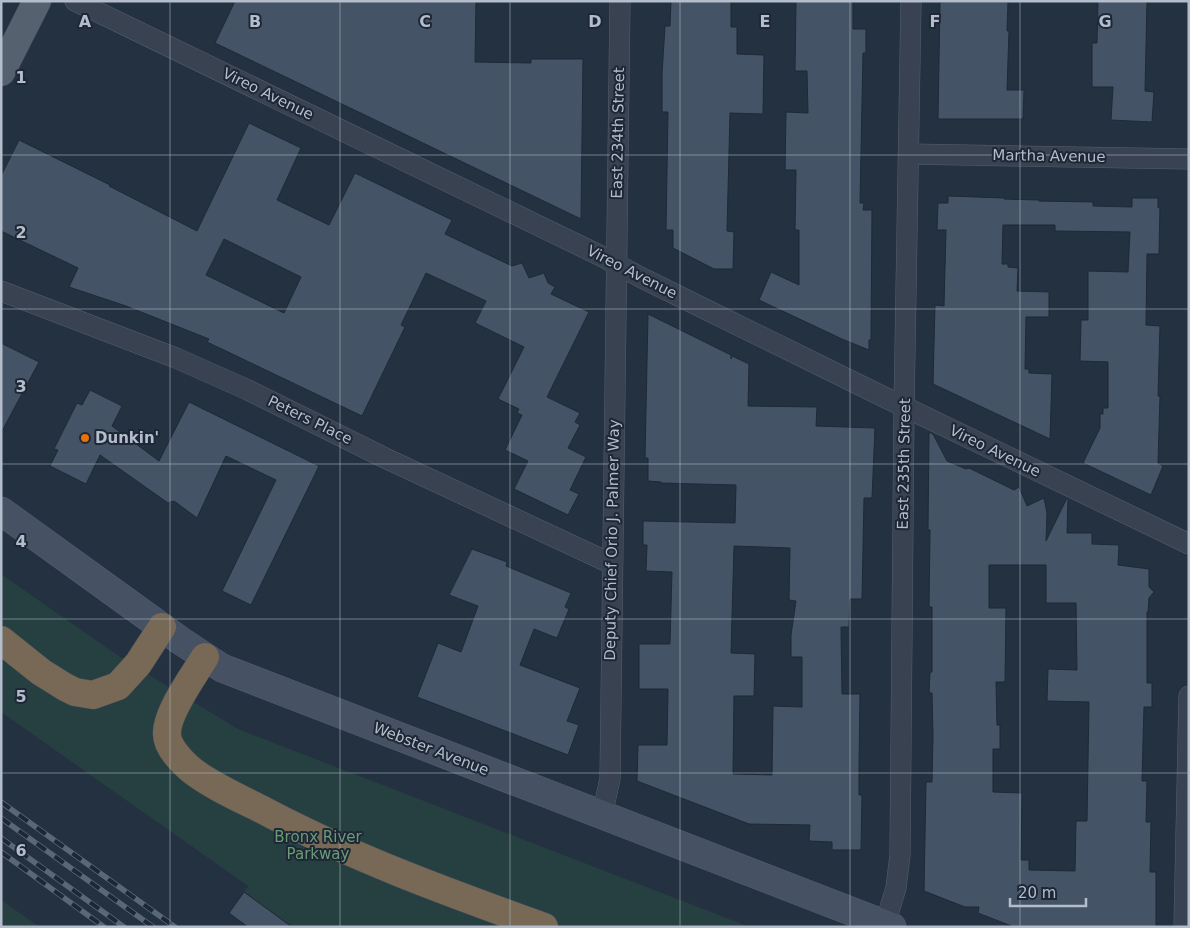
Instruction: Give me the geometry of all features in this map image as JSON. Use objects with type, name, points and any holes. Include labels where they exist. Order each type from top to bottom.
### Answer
[{"type":"highway","points":[[1,640],[58,683],[75,692],[93,695],[118,686],[138,664],[162,627]]},
{"type":"highway","points":[[205,657],[171,712],[167,727],[166,735],[174,752],[190,768],[287,823],[353,854],[427,885],[544,927]]},
{"type":"main road","points":[[1,72],[37,1]]},
{"type":"main road","name":"Webster Avenue","points":[[1,511],[222,668],[888,925]]},
{"type":"street","name":"Vireo Avenue","points":[[75,1],[616,264],[904,407],[1189,544]]},
{"type":"street","name":"East 234th Street","points":[[616,264],[620,1]]},
{"type":"street","name":"East 235th Street","points":[[888,925],[896,888],[900,856],[904,407],[911,1]]},
{"type":"street","name":"Martha Avenue","points":[[909,154],[1189,159]]},
{"type":"street","name":"Deputy Chief Orio J. Palmer Way","points":[[602,815],[610,779],[616,264]]},
{"type":"street","name":"Peters Place","points":[[1,291],[176,358],[233,383],[386,458],[612,564]]},
{"type":"street","points":[[1184,927],[1189,696]]},
{"type":"green space","name":"Bronx River Parkway","points":[[1,574],[123,659],[238,729],[750,927],[292,927],[244,892],[248,886],[1,712]]},
{"type":"green space","points":[[1,900],[40,927],[1,927]]},
{"type":"building","points":[[235,1],[476,1],[475,62],[531,63],[531,59],[583,59],[581,219],[215,43]]},
{"type":"building","points":[[671,1],[731,1],[731,27],[737,27],[737,54],[764,55],[763,114],[730,113],[727,231],[734,232],[733,269],[714,269],[673,248],[673,230],[666,230],[668,112],[662,112],[662,74],[665,26],[670,26]]},
{"type":"building","points":[[796,1],[853,1],[853,29],[866,29],[866,53],[863,53],[860,203],[864,203],[863,210],[872,210],[871,340],[869,340],[869,350],[759,300],[771,272],[799,285],[799,230],[795,230],[796,170],[785,170],[786,112],[808,113],[807,71],[795,71]]},
{"type":"building","points":[[1098,1],[1147,1],[1145,91],[1154,92],[1152,122],[1111,120],[1113,87],[1092,87],[1092,43],[1097,43]]},
{"type":"building","points":[[940,2],[1008,2],[1007,90],[1024,90],[1023,119],[938,119]]},
{"type":"building","points":[[249,123],[301,148],[277,200],[329,225],[355,173],[452,220],[445,234],[512,266],[522,263],[529,278],[544,273],[548,283],[555,287],[551,294],[589,312],[547,397],[580,413],[575,422],[580,425],[568,448],[586,457],[570,490],[579,494],[568,515],[514,489],[528,461],[505,450],[522,415],[517,413],[519,409],[498,399],[524,347],[475,323],[486,301],[426,273],[401,325],[405,327],[362,416],[207,342],[209,339],[126,306],[69,287],[78,268],[1,231],[1,176],[19,140],[197,231]],"holes":[[[224,239],[301,277],[284,313],[206,275]]]},
{"type":"building","points":[[948,196],[1093,202],[1093,206],[1132,207],[1132,198],[1158,198],[1158,208],[1160,207],[1159,254],[1147,254],[1146,325],[1160,326],[1158,463],[1163,466],[1151,495],[1083,463],[1100,428],[1100,414],[1103,414],[1103,408],[1108,408],[1108,362],[1080,361],[1081,320],[1088,320],[1088,271],[1128,272],[1130,232],[1055,231],[1055,225],[1003,225],[1002,264],[1018,268],[1017,291],[1049,292],[1049,317],[1026,317],[1025,369],[1029,369],[1029,373],[1052,374],[1050,439],[933,384],[935,305],[944,306],[946,230],[937,230],[938,203],[948,203]]},
{"type":"building","points":[[648,314],[731,355],[731,359],[732,356],[749,364],[748,406],[817,407],[816,426],[875,428],[872,498],[864,498],[862,599],[850,599],[849,627],[841,627],[842,694],[860,694],[859,795],[862,795],[861,850],[832,850],[832,842],[809,841],[810,825],[749,824],[637,781],[638,745],[667,745],[668,689],[639,689],[639,644],[670,644],[672,572],[646,571],[647,545],[643,545],[643,521],[735,523],[736,485],[648,481],[648,458],[645,458]],"holes":[[[734,546],[790,548],[789,600],[796,601],[791,635],[791,657],[802,657],[802,707],[773,706],[772,775],[733,774],[734,696],[754,696],[755,654],[731,653]]]},
{"type":"building","points":[[1,343],[39,362],[1,433]]},
{"type":"building","points":[[90,390],[122,406],[112,426],[159,461],[189,402],[319,466],[251,605],[222,591],[276,480],[226,456],[197,518],[174,501],[168,503],[100,455],[86,484],[50,466],[58,450],[54,449],[77,403],[82,405]]},
{"type":"building","points":[[929,432],[933,434],[947,461],[966,469],[969,468],[1014,490],[1019,487],[1027,506],[1044,498],[1047,513],[1046,541],[1067,498],[1067,533],[1092,533],[1092,544],[1119,545],[1118,565],[1149,569],[1149,587],[1154,592],[1149,598],[1147,612],[1147,683],[1152,683],[1152,707],[1144,707],[1142,781],[1147,781],[1146,822],[1151,822],[1150,872],[1156,872],[1156,927],[1014,927],[978,913],[979,907],[965,907],[924,891],[926,782],[932,782],[933,735],[932,693],[929,693],[930,672],[932,672],[932,607],[929,607],[930,530],[928,530]],"holes":[[[989,565],[1046,565],[1046,603],[1076,603],[1077,670],[1048,669],[1047,701],[1089,702],[1087,821],[1076,821],[1075,871],[1029,870],[1029,860],[1021,860],[1022,793],[993,792],[993,749],[1000,749],[1000,725],[997,725],[996,682],[1005,682],[1006,608],[989,608]]]},
{"type":"building","points":[[472,549],[507,562],[506,566],[571,593],[565,607],[569,609],[557,638],[534,629],[520,665],[580,688],[567,721],[579,725],[568,755],[417,697],[438,643],[461,652],[478,606],[449,595]]},
{"type":"building","points":[[244,892],[292,927],[248,927],[229,913]]},
{"type":"railway","points":[[1,802],[175,927]]},
{"type":"railway","points":[[1,818],[153,927]]},
{"type":"railway","points":[[1,838],[124,927]]},
{"type":"railway","points":[[1,852],[104,927]]},
{"type":"place","name":"Dunkin'","points":[[85,438]]}]
